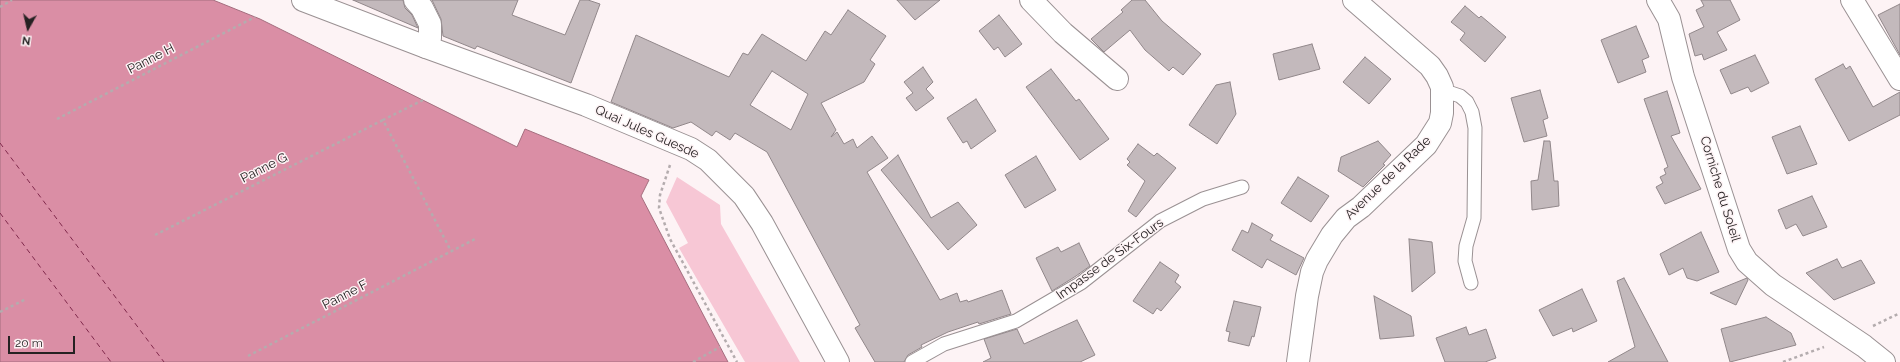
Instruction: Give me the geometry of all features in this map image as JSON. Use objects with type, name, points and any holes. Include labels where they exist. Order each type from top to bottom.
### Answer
[{"type":"street","name":"Quai Jules Guesde","points":[[303,0],[426,47],[586,105],[691,149],[708,160],[744,196],[762,223],[838,362]]},
{"type":"street","points":[[415,0],[422,8],[430,24],[430,38],[426,47]]},
{"type":"street","points":[[1031,0],[1063,33],[1117,79]]},
{"type":"street","name":"Avenue de la Rade","points":[[1298,362],[1307,296],[1312,272],[1317,260],[1332,235],[1346,218],[1361,207],[1426,145],[1440,123],[1442,113],[1442,90],[1437,76],[1430,66],[1354,0]]},
{"type":"street","name":"Corniche du Soleil","points":[[1658,0],[1669,19],[1683,77],[1734,236],[1743,256],[1747,262],[1773,285],[1864,346],[1884,362]]},
{"type":"street","points":[[1852,0],[1900,79]]},
{"type":"lane","points":[[1442,90],[1460,96],[1466,102],[1472,112],[1475,128],[1474,218],[1466,246],[1465,261],[1471,283]]},
{"type":"lane","name":"Impasse de Six-Fours","points":[[912,362],[944,344],[1016,321],[1081,283],[1160,221],[1202,199],[1242,187]]},
{"type":"path","points":[[0,6],[12,0]]},
{"type":"path","name":"Panne H","points":[[57,119],[255,17]]},
{"type":"path","points":[[423,100],[383,120],[451,251]]},
{"type":"path","name":"Panne G","points":[[155,234],[383,120]]},
{"type":"path","points":[[678,144],[663,181],[659,208],[670,239],[737,362]]},
{"type":"path","name":"Panne F","points":[[248,356],[475,239]]},
{"type":"path","points":[[0,312],[26,299]]},
{"type":"path","points":[[693,362],[720,347]]},
{"type":"shaded area","points":[[0,0],[213,0],[260,19],[517,147],[525,129],[649,180],[641,196],[728,362],[0,362]]},
{"type":"shaded area","points":[[677,177],[720,205],[721,224],[800,362],[745,362],[679,248],[688,243],[666,202]]},
{"type":"building","points":[[353,0],[403,0],[405,8],[412,15],[418,28]]},
{"type":"building","points":[[432,0],[518,0],[512,15],[565,35],[580,0],[588,0],[600,4],[571,83],[477,46],[475,49],[443,36],[441,19]]},
{"type":"building","points":[[897,0],[940,0],[915,20]]},
{"type":"building","points":[[1132,0],[1145,0],[1162,21],[1201,54],[1183,75],[1173,67],[1169,71],[1145,50],[1130,30],[1104,52],[1091,39],[1123,12],[1121,10]]},
{"type":"building","points":[[1701,0],[1730,0],[1740,20],[1717,32],[1727,50],[1704,60],[1702,54],[1695,56],[1689,34],[1704,27],[1696,10],[1704,6]]},
{"type":"building","points":[[1900,4],[1900,55],[1878,15]]},
{"type":"building","points":[[1465,6],[1479,18],[1481,16],[1506,37],[1485,62],[1460,40],[1465,33],[1451,22]]},
{"type":"building","points":[[848,10],[886,36],[870,60],[875,64],[864,82],[821,103],[836,130],[831,137],[837,132],[844,144],[853,139],[857,148],[872,136],[888,158],[867,172],[940,300],[957,293],[960,302],[967,300],[968,302],[1002,290],[1011,314],[979,324],[978,322],[948,332],[921,345],[922,347],[908,355],[904,362],[875,362],[855,328],[860,325],[767,152],[735,133],[730,140],[716,131],[712,136],[691,122],[673,128],[611,102],[636,35],[729,77],[743,53],[748,55],[762,34],[806,61],[825,31],[831,35]],"holes":[[[772,71],[808,94],[791,130],[750,105]]]},
{"type":"building","points":[[999,15],[1022,44],[1005,57],[998,47],[994,50],[979,31]]},
{"type":"building","points":[[1636,26],[1649,57],[1642,60],[1646,72],[1618,83],[1601,40]]},
{"type":"building","points":[[1312,44],[1320,69],[1279,80],[1273,54]]},
{"type":"building","points":[[1755,55],[1769,83],[1751,92],[1748,87],[1731,94],[1720,70]]},
{"type":"building","points":[[1365,57],[1391,79],[1369,104],[1343,82]]},
{"type":"building","points":[[1843,64],[1846,69],[1850,66],[1873,107],[1900,92],[1900,115],[1849,141],[1815,79]]},
{"type":"building","points":[[923,67],[933,82],[926,89],[934,98],[916,111],[906,98],[913,93],[904,82]]},
{"type":"building","points":[[1051,69],[1076,101],[1079,99],[1109,139],[1080,160],[1026,87]]},
{"type":"building","points":[[1230,82],[1236,114],[1217,144],[1189,125],[1216,85]]},
{"type":"building","points":[[1540,90],[1548,118],[1543,120],[1547,136],[1524,142],[1511,98]]},
{"type":"building","points":[[1667,91],[1680,133],[1671,136],[1701,189],[1665,204],[1656,187],[1663,183],[1660,177],[1666,174],[1664,169],[1668,167],[1644,99]]},
{"type":"building","points":[[976,99],[996,131],[971,149],[967,141],[963,143],[947,118]]},
{"type":"building","points":[[1800,126],[1817,164],[1787,174],[1772,137]]},
{"type":"building","points":[[1378,141],[1391,155],[1383,164],[1385,165],[1363,187],[1338,171],[1341,157]]},
{"type":"building","points":[[1544,141],[1550,141],[1554,181],[1558,181],[1559,206],[1532,210],[1531,181],[1538,180]]},
{"type":"building","points":[[1138,144],[1154,156],[1157,153],[1176,168],[1136,217],[1128,211],[1145,181],[1127,165],[1130,162],[1127,159]]},
{"type":"building","points":[[898,155],[931,218],[958,202],[977,225],[948,250],[881,170]]},
{"type":"building","points":[[1036,156],[1056,190],[1025,208],[1005,175]]},
{"type":"building","points":[[1298,177],[1329,196],[1311,222],[1281,203]]},
{"type":"building","points":[[1812,196],[1827,227],[1803,236],[1796,224],[1786,229],[1778,210]]},
{"type":"building","points":[[1252,223],[1273,235],[1270,240],[1304,258],[1296,275],[1267,259],[1262,268],[1232,250],[1242,230],[1248,233]]},
{"type":"building","points":[[1701,232],[1719,272],[1697,281],[1687,278],[1683,268],[1669,275],[1660,254]]},
{"type":"building","points":[[1409,239],[1432,242],[1435,273],[1412,292]]},
{"type":"building","points":[[1079,243],[1090,266],[1052,291],[1036,258],[1058,247],[1061,252]]},
{"type":"building","points":[[1837,259],[1842,268],[1861,260],[1875,283],[1834,300],[1806,273]]},
{"type":"building","points":[[1160,262],[1179,275],[1175,282],[1181,287],[1161,311],[1157,308],[1153,314],[1133,301]]},
{"type":"building","points":[[1624,278],[1668,362],[1608,362],[1635,347],[1617,281]]},
{"type":"building","points":[[1747,278],[1748,280],[1736,305],[1710,293]]},
{"type":"building","points":[[1582,289],[1597,321],[1573,332],[1572,328],[1553,336],[1539,310]]},
{"type":"building","points":[[1374,296],[1411,316],[1414,336],[1380,339]]},
{"type":"building","points":[[1234,301],[1261,307],[1254,337],[1252,336],[1249,346],[1228,341],[1230,332],[1226,331]]},
{"type":"building","points":[[1766,317],[1791,333],[1796,345],[1730,362],[1721,329]]},
{"type":"building","points":[[1077,320],[1095,355],[1080,362],[983,362],[991,358],[984,339],[1017,329],[1024,344]]},
{"type":"building","points":[[1466,327],[1469,335],[1486,329],[1496,358],[1485,362],[1445,362],[1436,338]]},
{"type":"ferry route","points":[[0,143],[164,362]]},
{"type":"ferry route","points":[[0,213],[111,362]]}]
